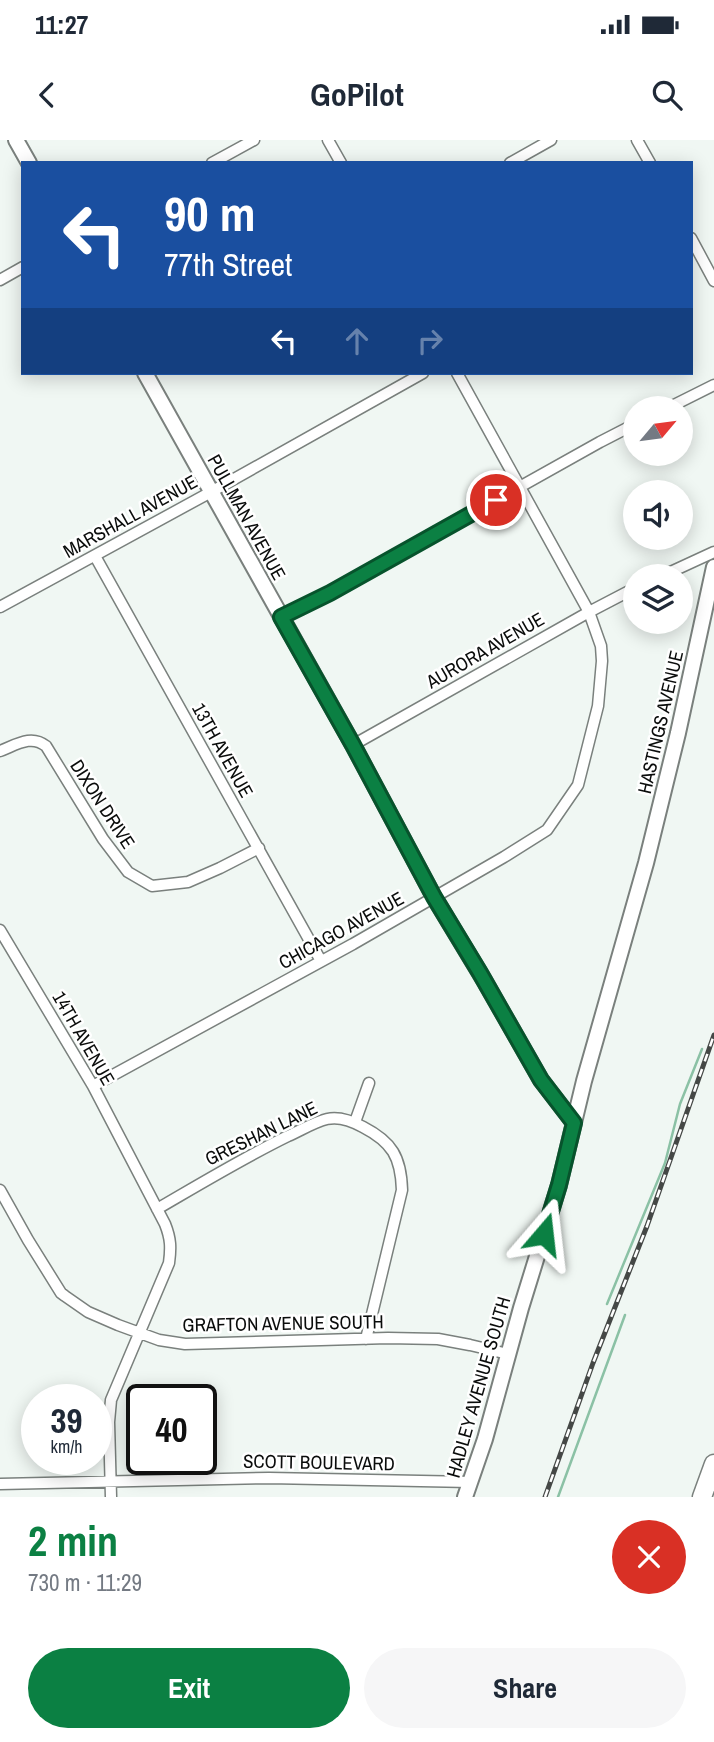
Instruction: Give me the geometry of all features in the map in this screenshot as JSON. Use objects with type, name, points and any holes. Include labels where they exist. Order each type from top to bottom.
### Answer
[{"type":"highway","points":[[702,1497],[714,1464]]},
{"type":"street","points":[[16,140],[28,161]]},
{"type":"street","points":[[216,161],[254,140]]},
{"type":"street","points":[[328,140],[340,161]]},
{"type":"street","points":[[514,161],[551,140]]},
{"type":"street","points":[[637,140],[649,161]]},
{"type":"street","points":[[693,242],[714,281]]},
{"type":"street","points":[[0,280],[21,268]]},
{"type":"street","name":"PULLMAN AVENUE","points":[[146,375],[353,745],[434,897],[541,1080],[574,1123]]},
{"type":"street","name":"MARSHALL AVENUE","points":[[0,607],[419,375]]},
{"type":"street","name":"CHICAGO AVENUE","points":[[93,1086],[321,961],[547,830],[578,785],[598,706],[601,646],[589,612],[458,375]]},
{"type":"street","points":[[691,396],[714,384]]},
{"type":"street","points":[[281,617],[330,593],[623,431]]},
{"type":"street","points":[[688,564],[714,552]]},
{"type":"street","name":"13TH AVENUE","points":[[95,556],[321,961]]},
{"type":"street","name":"HASTINGS AVENUE","points":[[640,884],[678,733],[714,567]]},
{"type":"street","name":"AURORA AVENUE","points":[[353,745],[623,594]]},
{"type":"street","name":"DIXON DRIVE","points":[[0,751],[31,739],[39,740],[46,746],[103,839],[128,873],[152,886],[188,882],[258,848]]},
{"type":"street","name":"HADLEY AVENUE SOUTH","points":[[465,1497],[485,1439],[559,1185],[584,1081],[640,884]]},
{"type":"street","name":"14TH AVENUE","points":[[0,930],[93,1086],[168,1231],[171,1247],[169,1263],[111,1400],[111,1497]]},
{"type":"street","points":[[366,1339],[402,1190],[402,1170],[387,1143],[355,1122],[369,1083]]},
{"type":"street","name":"GRESHAN LANE","points":[[157,1209],[257,1151],[326,1119],[339,1117],[355,1122]]},
{"type":"street","name":"GRAFTON AVENUE SOUTH","points":[[0,1191],[4,1206],[65,1296],[88,1312],[159,1340],[185,1344],[438,1339],[508,1354]]},
{"type":"street","name":"SCOTT BOULEVARD","points":[[0,1484],[269,1478],[471,1482]]},
{"type":"waterway","points":[[607,1304],[665,1163],[680,1104],[702,1049]]},
{"type":"waterway","points":[[558,1497],[625,1315]]},
{"type":"railway","points":[[545,1497],[593,1363],[647,1226],[714,1035]]},
{"type":"route","points":[[496,500],[330,593],[281,617],[434,897],[541,1080],[574,1123],[544,1234]]}]
